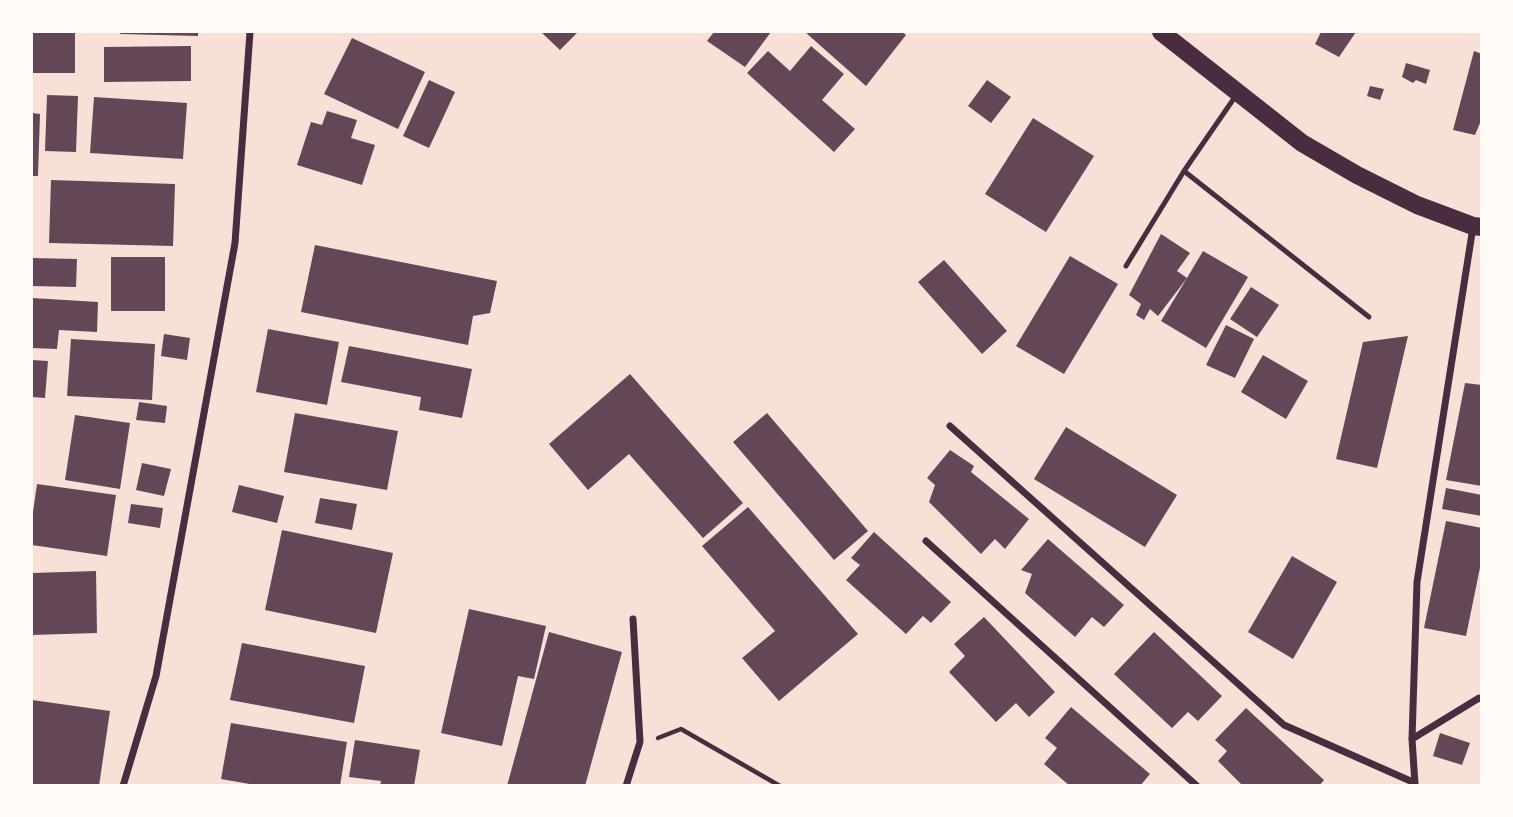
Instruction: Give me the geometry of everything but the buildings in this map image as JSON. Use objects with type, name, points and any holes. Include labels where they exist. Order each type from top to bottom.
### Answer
[{"type":"main road","points":[[1161,32],[1302,143],[1417,205],[1477,227]]},
{"type":"street","points":[[122,786],[156,676],[235,243],[250,32]]},
{"type":"street","points":[[950,426],[1284,725],[1415,784],[1412,739],[1417,582],[1477,227]]},
{"type":"street","points":[[926,541],[1197,786]]},
{"type":"street","points":[[626,786],[640,742],[633,620]]},
{"type":"street","points":[[1412,739],[1479,698],[1482,699]]},
{"type":"lane","points":[[1126,265],[1184,171],[1239,92]]},
{"type":"lane","points":[[1184,171],[1369,317]]},
{"type":"path","points":[[640,742],[663,737],[681,729],[780,786]]}]
